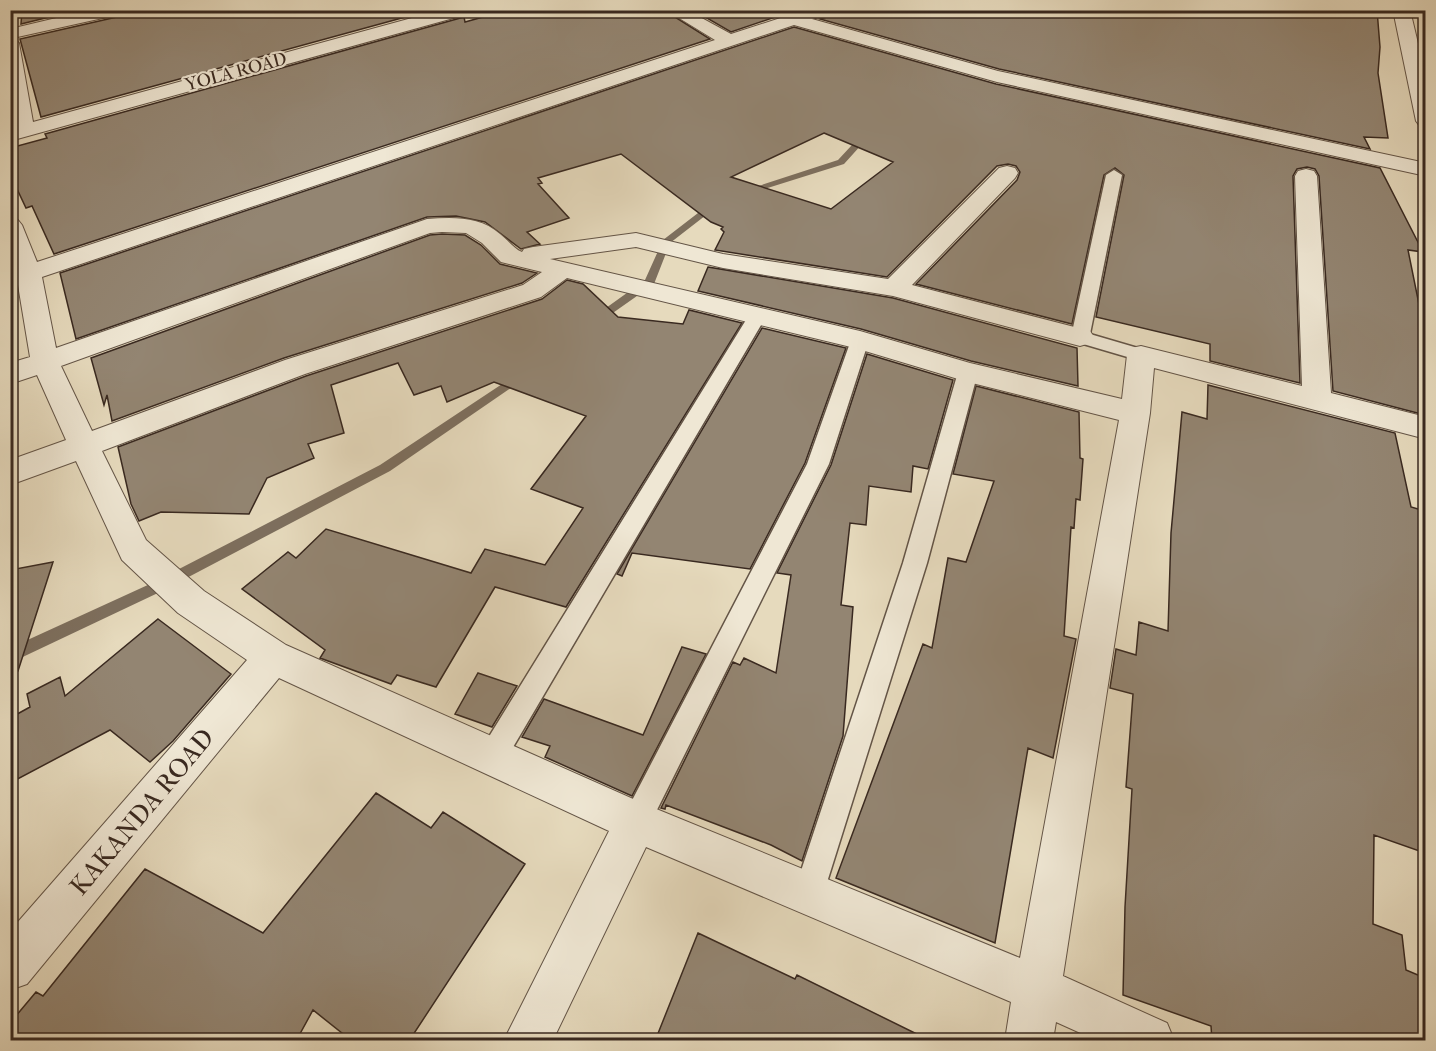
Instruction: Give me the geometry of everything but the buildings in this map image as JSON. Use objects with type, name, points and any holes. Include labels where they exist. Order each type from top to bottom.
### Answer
[{"type":"street","points":[[10,34],[115,10]]},
{"type":"street","name":"YOLA ROAD","points":[[17,132],[462,10]]},
{"type":"street","points":[[674,10],[730,41]]},
{"type":"street","points":[[20,277],[823,10]]},
{"type":"street","points":[[1401,10],[1425,121]]},
{"type":"street","points":[[795,20],[997,76],[1425,170]]},
{"type":"street","points":[[10,43],[17,132]]},
{"type":"street","points":[[894,288],[1008,173]]},
{"type":"street","points":[[1306,176],[1317,399]]},
{"type":"street","points":[[10,374],[427,226],[460,223],[490,235],[510,257],[860,340],[968,372],[1135,413]]},
{"type":"street","points":[[10,225],[20,277],[45,363],[134,550],[191,602],[273,657],[636,822],[1037,989],[1150,1041]]},
{"type":"street","points":[[510,257],[636,240],[723,261],[894,288],[1080,337]]},
{"type":"street","points":[[10,473],[294,367],[532,291],[564,269]]},
{"type":"street","points":[[1029,1041],[1135,413],[1142,355],[1425,428]]},
{"type":"street","name":"KAKANDA ROAD","points":[[10,967],[273,657]]},
{"type":"street","points":[[528,1041],[636,822]]},
{"type":"lane","points":[[1114,175],[1080,337],[1142,355]]},
{"type":"lane","points":[[492,757],[758,315]]},
{"type":"lane","points":[[636,822],[818,464],[860,340]]},
{"type":"lane","points":[[808,894],[915,563],[968,372]]},
{"type":"waterway","points":[[745,192],[841,162],[868,133]]},
{"type":"waterway","points":[[596,320],[650,282],[666,242],[714,205]]},
{"type":"waterway","points":[[10,656],[155,588],[385,468],[520,376]]}]
